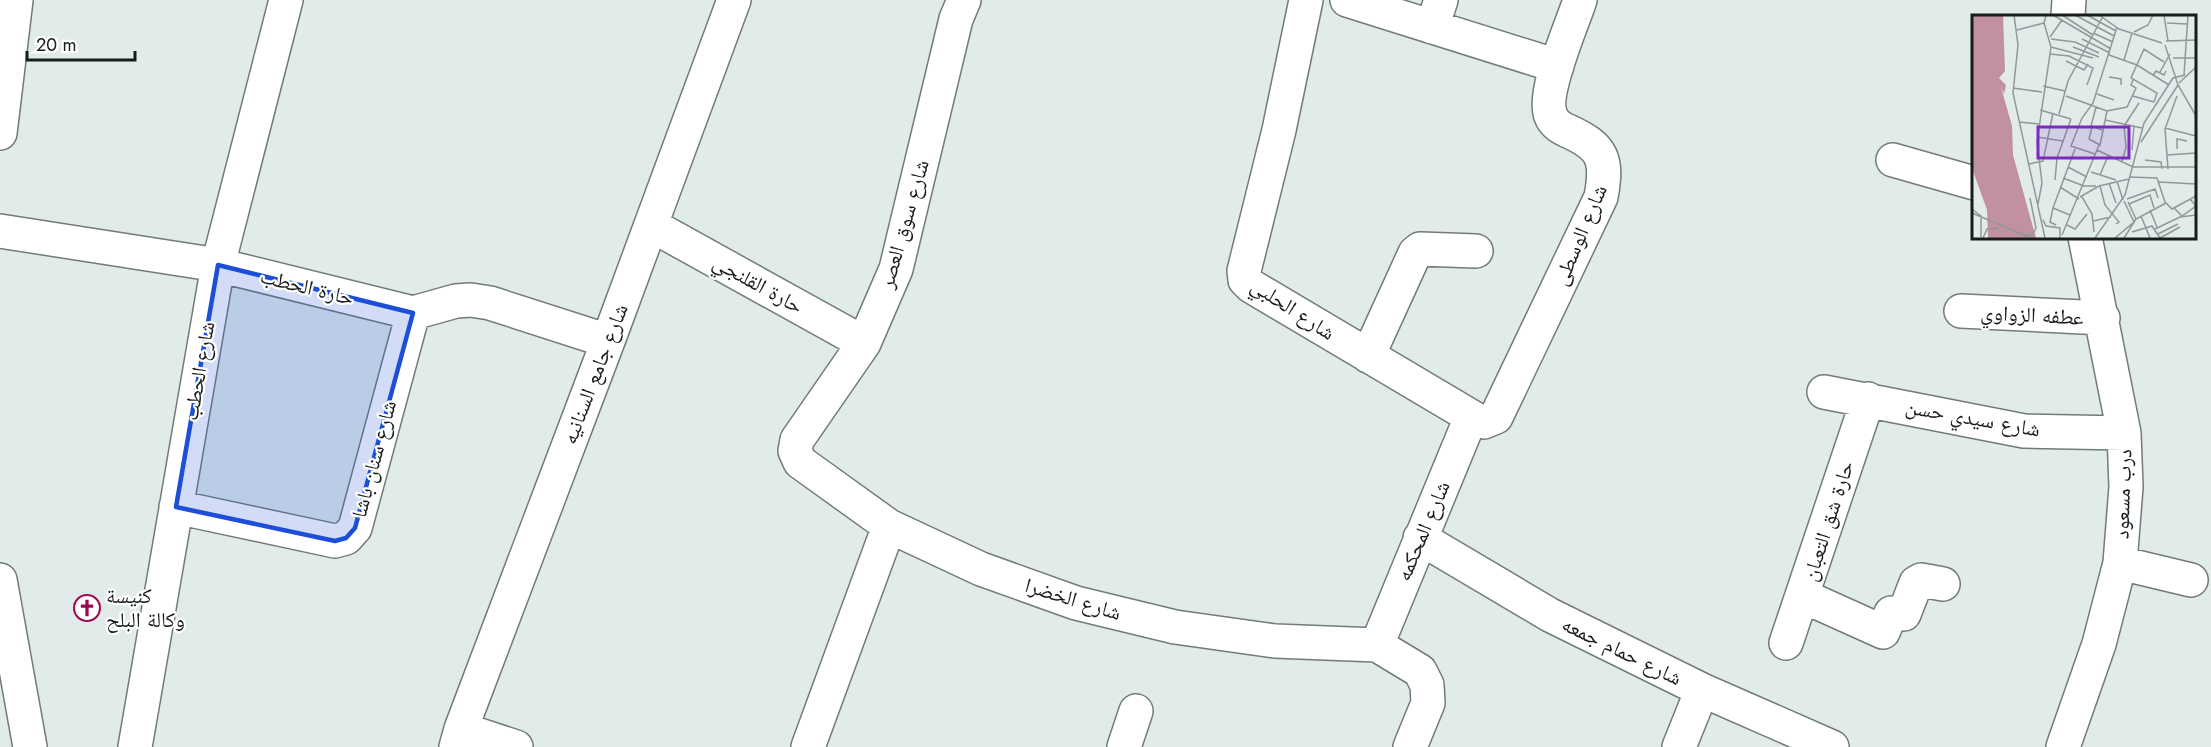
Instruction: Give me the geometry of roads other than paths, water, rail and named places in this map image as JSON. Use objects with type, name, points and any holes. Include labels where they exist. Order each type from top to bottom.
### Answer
[{"type":"street","points":[[0,133],[16,0]]},
{"type":"street","name":"شارع الحطب","points":[[135,747],[218,265],[286,0]]},
{"type":"street","name":"شارع جامع السنانيه","points":[[459,738],[734,0]]},
{"type":"street","name":"شارع سوق العصر","points":[[800,462],[795,451],[797,440],[864,343],[896,269],[956,19],[964,0]]},
{"type":"street","name":"شارع الحلبي","points":[[1306,0],[1279,130],[1244,276],[1251,286],[1368,356],[1484,417]]},
{"type":"street","points":[[1347,0],[1436,13],[1557,66]]},
{"type":"street","name":"شارع الوسطى","points":[[1484,417],[1601,197],[1605,174],[1602,158],[1590,142],[1558,126],[1550,116],[1548,99],[1580,0]]},
{"type":"street","points":[[2068,15],[2069,0]]},
{"type":"street","points":[[1893,160],[1972,182]]},
{"type":"street","name":"حارة القلنجي","points":[[651,225],[864,343]]},
{"type":"street","name":"حارة الحطب","points":[[0,231],[218,265],[413,313],[456,301],[471,300],[490,303],[608,341]]},
{"type":"street","name":"درب مسعود","points":[[2064,747],[2099,644],[2120,563],[2126,487],[2124,433],[2103,318],[2085,238]]},
{"type":"street","points":[[1368,356],[1415,253],[1420,249],[1476,251]]},
{"type":"street","name":"عطفه الزواوي","points":[[1961,311],[2103,318]]},
{"type":"street","name":"شارع سنان باشا","points":[[176,507],[335,541],[346,538],[355,528],[413,313]]},
{"type":"street","name":"شارع سيدي حسن","points":[[1824,392],[2024,431],[2124,433]]},
{"type":"street","name":"حارة شق التعبان","points":[[1786,643],[1868,399]]},
{"type":"street","name":"شارع المحكمه","points":[[1377,645],[1420,538],[1484,417]]},
{"type":"street","name":"شارع الخضرا","points":[[800,462],[889,526],[981,569],[1076,603],[1175,627],[1264,640],[1377,645]]},
{"type":"street","points":[[808,747],[889,526]]},
{"type":"street","name":"شارع حمام جمعه","points":[[1420,538],[1550,615],[1702,690],[1832,747]]},
{"type":"street","points":[[2120,563],[2191,580]]},
{"type":"street","points":[[0,580],[30,747]]},
{"type":"street","points":[[1803,596],[1883,632],[1891,613],[1904,614],[1916,583],[1921,580],[1943,584]]},
{"type":"street","points":[[1377,645],[1420,671],[1427,685],[1428,703],[1410,747]]},
{"type":"street","points":[[1679,747],[1702,690]]},
{"type":"street","points":[[1124,747],[1136,711]]},
{"type":"street","points":[[459,738],[516,747]]},
{"type":"place","name":"كنيسة وكالة البلح","points":[[87,608]]}]
